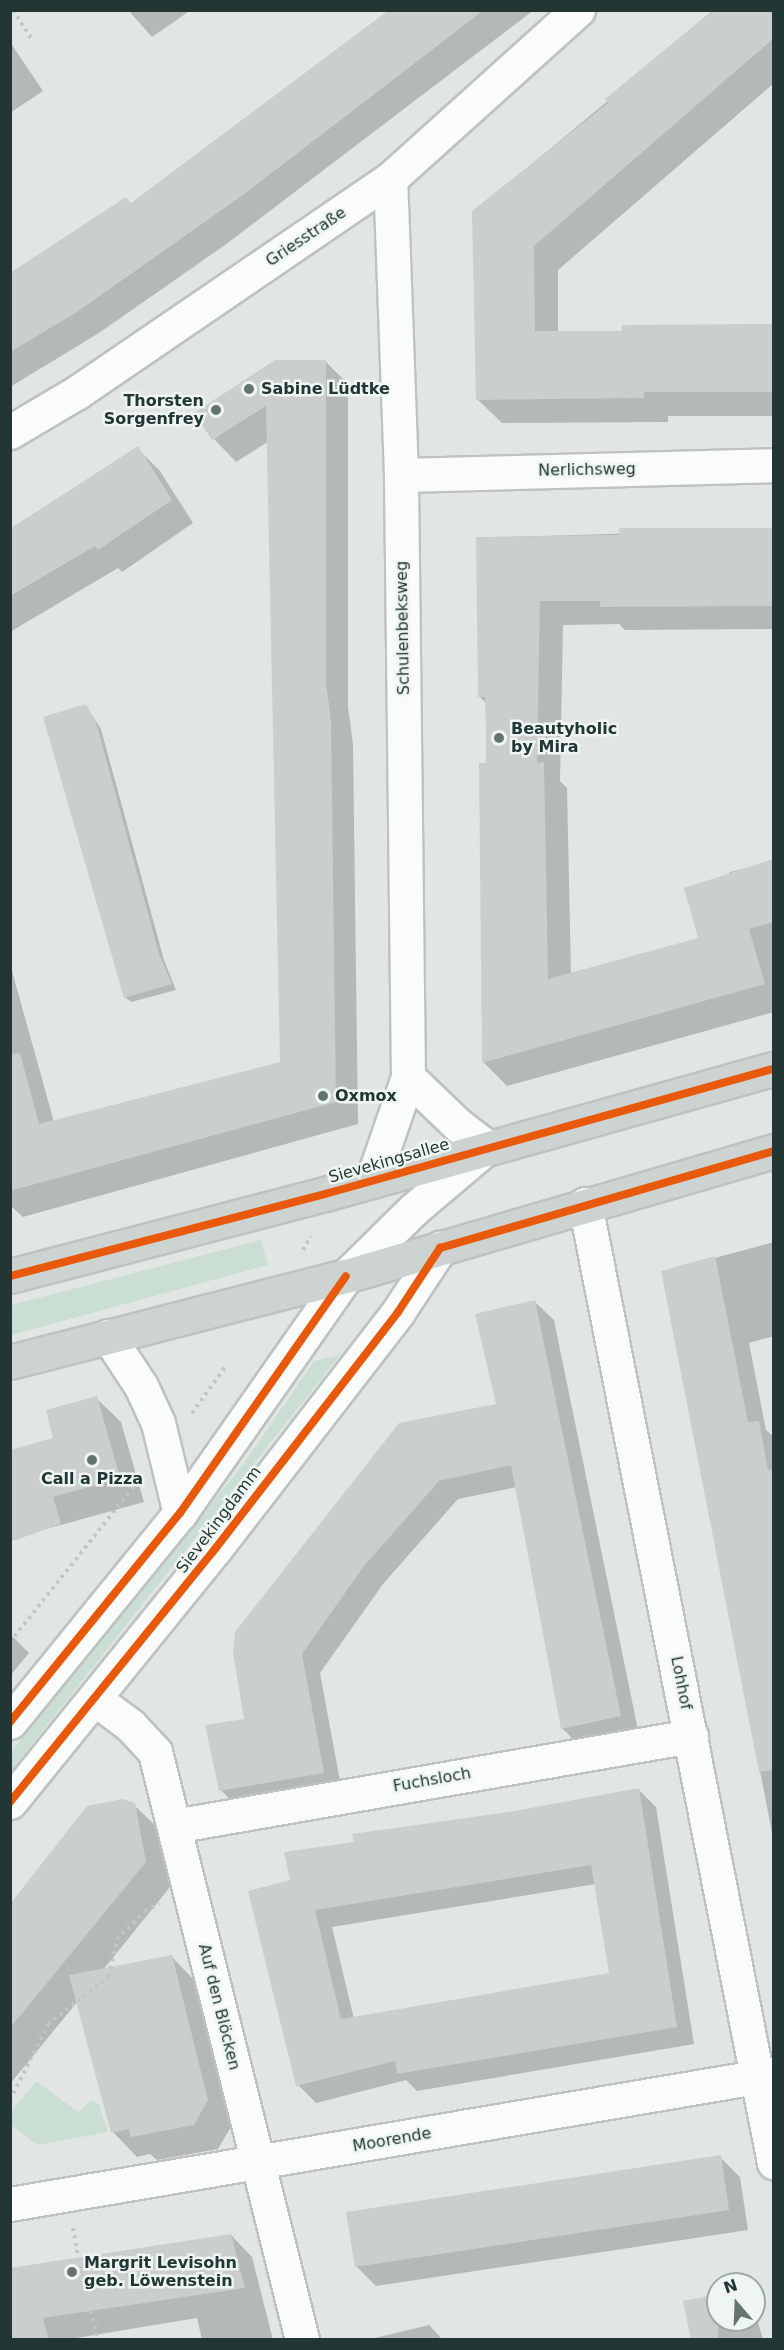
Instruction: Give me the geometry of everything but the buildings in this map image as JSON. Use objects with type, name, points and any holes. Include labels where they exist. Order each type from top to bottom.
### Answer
[{"type":"main road","name":"Sievekingsallee","points":[[10,1276],[372,1181],[487,1147],[774,1069]]},
{"type":"main road","points":[[10,1362],[346,1276],[774,1150]]},
{"type":"street","name":"Griesstraße","points":[[10,432],[76,393],[390,179],[578,10]]},
{"type":"street","name":"Schulenbeksweg","points":[[372,1181],[408,1077],[401,475],[390,179]]},
{"type":"street","name":"Nerlichsweg","points":[[401,475],[774,465]]},
{"type":"street","points":[[10,1722],[180,1513],[346,1276],[414,1209],[487,1147],[460,1127],[408,1077]]},
{"type":"street","name":"Lohhof","points":[[585,1204],[589,1242],[765,2075],[774,2163]]},
{"type":"street","name":"Sievekingdamm","points":[[10,1802],[95,1699],[398,1312],[441,1248]]},
{"type":"street","points":[[108,1336],[141,1386],[165,1448],[180,1513]]},
{"type":"street","name":"Auf den Blöcken","points":[[95,1699],[130,1725],[154,1752],[302,2340]]},
{"type":"street","name":"Fuchsloch","points":[[174,1826],[692,1736]]},
{"type":"street","name":"Moorende","points":[[10,2204],[258,2164],[765,2075]]},
{"type":"path","points":[[13,10],[33,41]]},
{"type":"path","points":[[298,1259],[313,1233]]},
{"type":"path","points":[[10,1641],[165,1448],[226,1365]]},
{"type":"path","points":[[10,2100],[48,2024],[109,1976],[117,1939],[128,1927],[155,1906],[190,1893]]},
{"type":"path","points":[[91,2311],[98,2340]]},
{"type":"green space","points":[[261,1240],[268,1265],[11,1335],[11,1305]]},
{"type":"green space","points":[[340,1355],[11,1771],[11,1752],[244,1463],[314,1361]]},
{"type":"green space","points":[[36,2081],[78,2112],[91,2100],[99,2104],[108,2132],[37,2145],[10,2124],[11,2112]]},
{"type":"cycle path","points":[[10,1276],[325,1194],[774,1069]]},
{"type":"cycle path","points":[[10,1802],[215,1549],[398,1312],[440,1248],[774,1151]]},
{"type":"cycle path","points":[[10,1722],[180,1513],[346,1276]]},
{"type":"place","name":"Sabine Lüdtke","points":[[249,389]]},
{"type":"place","name":"Thorsten Sorgenfrey","points":[[216,410]]},
{"type":"place","name":"Beautyholic by Mira","points":[[499,738]]},
{"type":"place","name":"Oxmox","points":[[323,1096]]},
{"type":"place","name":"Call a Pizza","points":[[92,1460]]},
{"type":"place","name":"Margrit Levisohn geb. Löwenstein","points":[[72,2272]]}]
